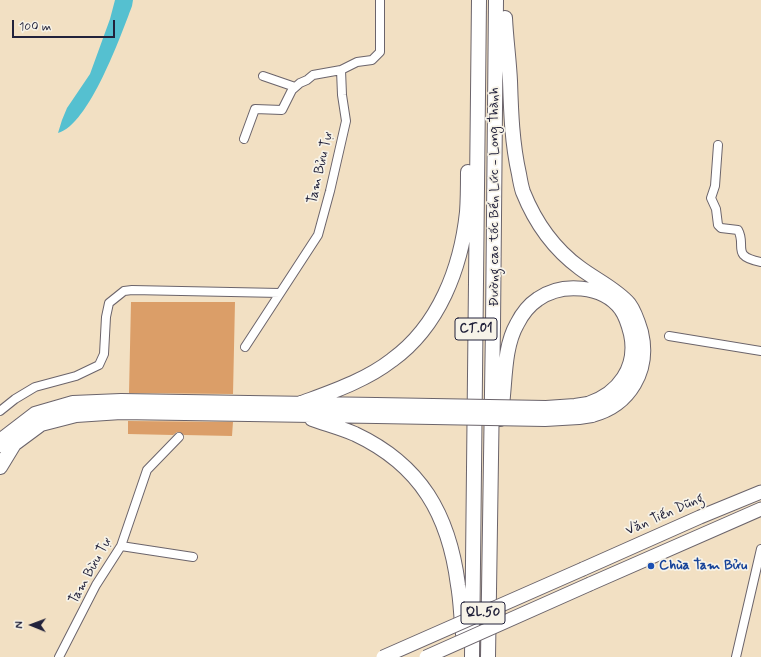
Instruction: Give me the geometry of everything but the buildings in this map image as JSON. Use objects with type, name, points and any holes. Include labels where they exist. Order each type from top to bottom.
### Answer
[{"type":"highway","points":[[299,409],[355,382],[393,360],[426,326],[447,292],[461,248],[467,211],[475,0]]},
{"type":"highway","name":"Đường cao tốc Bến Lức - Long Thành","points":[[472,657],[479,0]]},
{"type":"highway","name":"Đường cao tốc Bến Lức - Long Thành","points":[[488,657],[496,0]]},
{"type":"highway","points":[[0,445],[5,436],[36,414],[72,403],[121,401],[376,411],[546,408],[575,406],[602,412],[623,398],[634,386],[640,374],[644,358],[643,341],[638,322],[629,305],[615,291],[580,268],[561,252],[547,235],[523,191],[516,159],[512,123],[503,0]]},
{"type":"highway","points":[[490,547],[498,429],[505,386],[506,359],[510,341],[516,325],[526,309],[539,298],[550,292],[574,288],[601,294],[613,301],[621,310],[629,325],[633,341],[632,357],[628,371],[623,381],[616,389],[602,398],[590,409]]},
{"type":"highway","points":[[0,467],[14,444],[41,424],[76,414],[299,409],[354,434],[390,455],[414,477],[435,505],[450,545],[454,561],[459,586],[466,657]]},
{"type":"highway","name":"Văn Tiến Dũng","points":[[383,657],[583,568],[761,492]]},
{"type":"highway","name":"QL.50","points":[[426,657],[761,509]]},
{"type":"street","points":[[244,139],[255,109],[282,110],[292,90],[313,75],[341,70],[357,62],[372,60],[380,52],[380,0]]},
{"type":"street","name":"Tam Bửu Tự","points":[[245,347],[318,235],[346,120],[342,95],[341,70]]},
{"type":"street","points":[[263,76],[295,87]]},
{"type":"street","points":[[718,145],[715,186],[711,198],[716,209],[718,224],[720,227],[738,230],[740,234],[741,250],[744,256],[761,262]]},
{"type":"street","points":[[0,411],[15,399],[35,387],[76,376],[98,365],[104,354],[106,317],[109,303],[124,291],[161,290],[280,293]]},
{"type":"street","points":[[669,336],[761,351]]},
{"type":"street","name":"Tam Bừu Tự","points":[[59,657],[96,585],[121,546],[147,470],[179,437]]},
{"type":"street","points":[[121,546],[193,558]]},
{"type":"street","points":[[736,657],[758,572],[761,549]]},
{"type":"water","points":[[115,0],[133,0],[112,57],[92,97],[81,114],[70,126],[58,133],[67,108],[90,74],[110,19]]},
{"type":"place","name":"Chùa Tam Bửu","points":[[651,566]]}]
